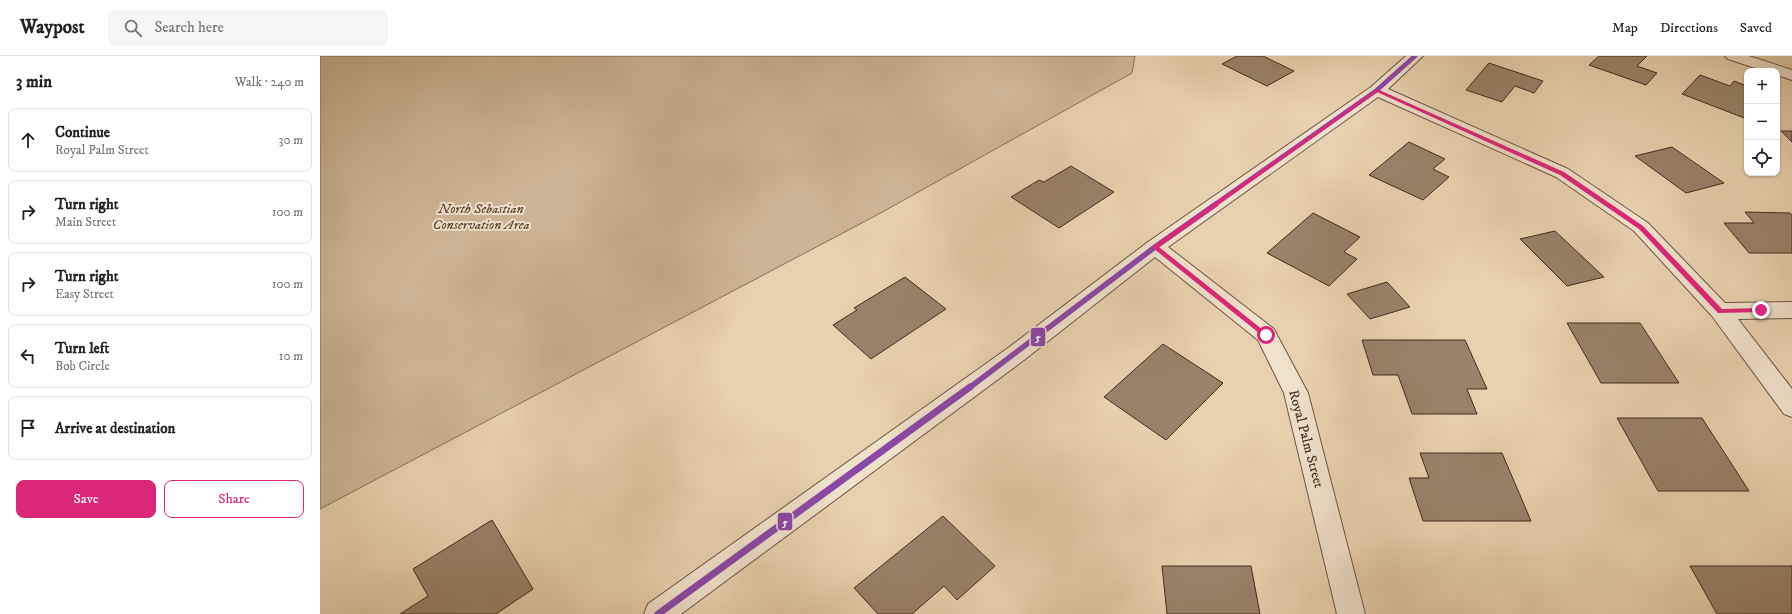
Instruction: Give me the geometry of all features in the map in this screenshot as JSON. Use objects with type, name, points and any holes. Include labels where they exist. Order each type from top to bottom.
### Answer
[{"type":"street","points":[[658,614],[1016,354],[1156,247],[1377,90],[1414,56]]},
{"type":"street","points":[[1733,56],[1792,75]]},
{"type":"street","points":[[1377,90],[1562,173],[1641,227],[1720,311],[1792,407]]},
{"type":"street","name":"Royal Palm Street","points":[[1156,247],[1266,335],[1296,393],[1351,614]]},
{"type":"street","points":[[1720,311],[1792,310]]},
{"type":"green space","name":"North Sebastian Conservation Area","points":[[320,56],[1135,56],[1132,73],[877,215],[320,509]]},
{"type":"building","points":[[1237,56],[1263,56],[1294,71],[1267,86],[1222,64]]},
{"type":"building","points":[[1599,56],[1647,56],[1637,66],[1657,73],[1646,85],[1589,65]]},
{"type":"building","points":[[1489,63],[1543,81],[1534,93],[1515,86],[1502,102],[1466,90]]},
{"type":"building","points":[[1700,75],[1730,86],[1734,81],[1744,85],[1744,118],[1682,94]]},
{"type":"building","points":[[1781,131],[1792,131],[1792,142]]},
{"type":"building","points":[[1409,142],[1445,159],[1433,169],[1449,177],[1423,200],[1369,175]]},
{"type":"building","points":[[1672,147],[1724,183],[1686,193],[1635,156]]},
{"type":"building","points":[[1071,166],[1114,192],[1059,228],[1011,197],[1039,180],[1044,182]]},
{"type":"building","points":[[1745,212],[1790,213],[1792,215],[1792,253],[1749,253],[1724,223],[1754,223]]},
{"type":"building","points":[[1313,213],[1360,237],[1344,252],[1357,259],[1329,286],[1267,253]]},
{"type":"building","points":[[1555,231],[1604,277],[1567,286],[1520,239]]},
{"type":"building","points":[[905,277],[946,309],[871,359],[833,325],[857,310],[854,308]]},
{"type":"building","points":[[1387,282],[1410,307],[1370,319],[1347,294]]},
{"type":"building","points":[[1567,323],[1640,323],[1679,383],[1601,383]]},
{"type":"building","points":[[1362,340],[1465,340],[1487,389],[1467,389],[1477,414],[1412,414],[1398,375],[1373,375]]},
{"type":"building","points":[[1163,344],[1223,383],[1166,440],[1104,397]]},
{"type":"building","points":[[1617,418],[1702,418],[1749,491],[1658,491]]},
{"type":"building","points":[[1420,453],[1502,453],[1531,521],[1423,521],[1409,478],[1429,478]]},
{"type":"building","points":[[943,516],[995,566],[957,600],[944,586],[912,614],[878,614],[854,588]]},
{"type":"building","points":[[492,520],[533,589],[496,614],[400,614],[428,596],[413,569]]},
{"type":"building","points":[[1162,566],[1251,566],[1260,614],[1167,614]]},
{"type":"building","points":[[1690,566],[1792,566],[1792,614],[1717,614]]},
{"type":"transit line","name":"5","points":[[658,614],[1016,354],[1155,247],[1377,90],[1415,56]]},
{"type":"route","points":[[1266,335],[1156,247],[1377,90],[1562,173],[1641,227],[1720,311],[1761,310]]}]
